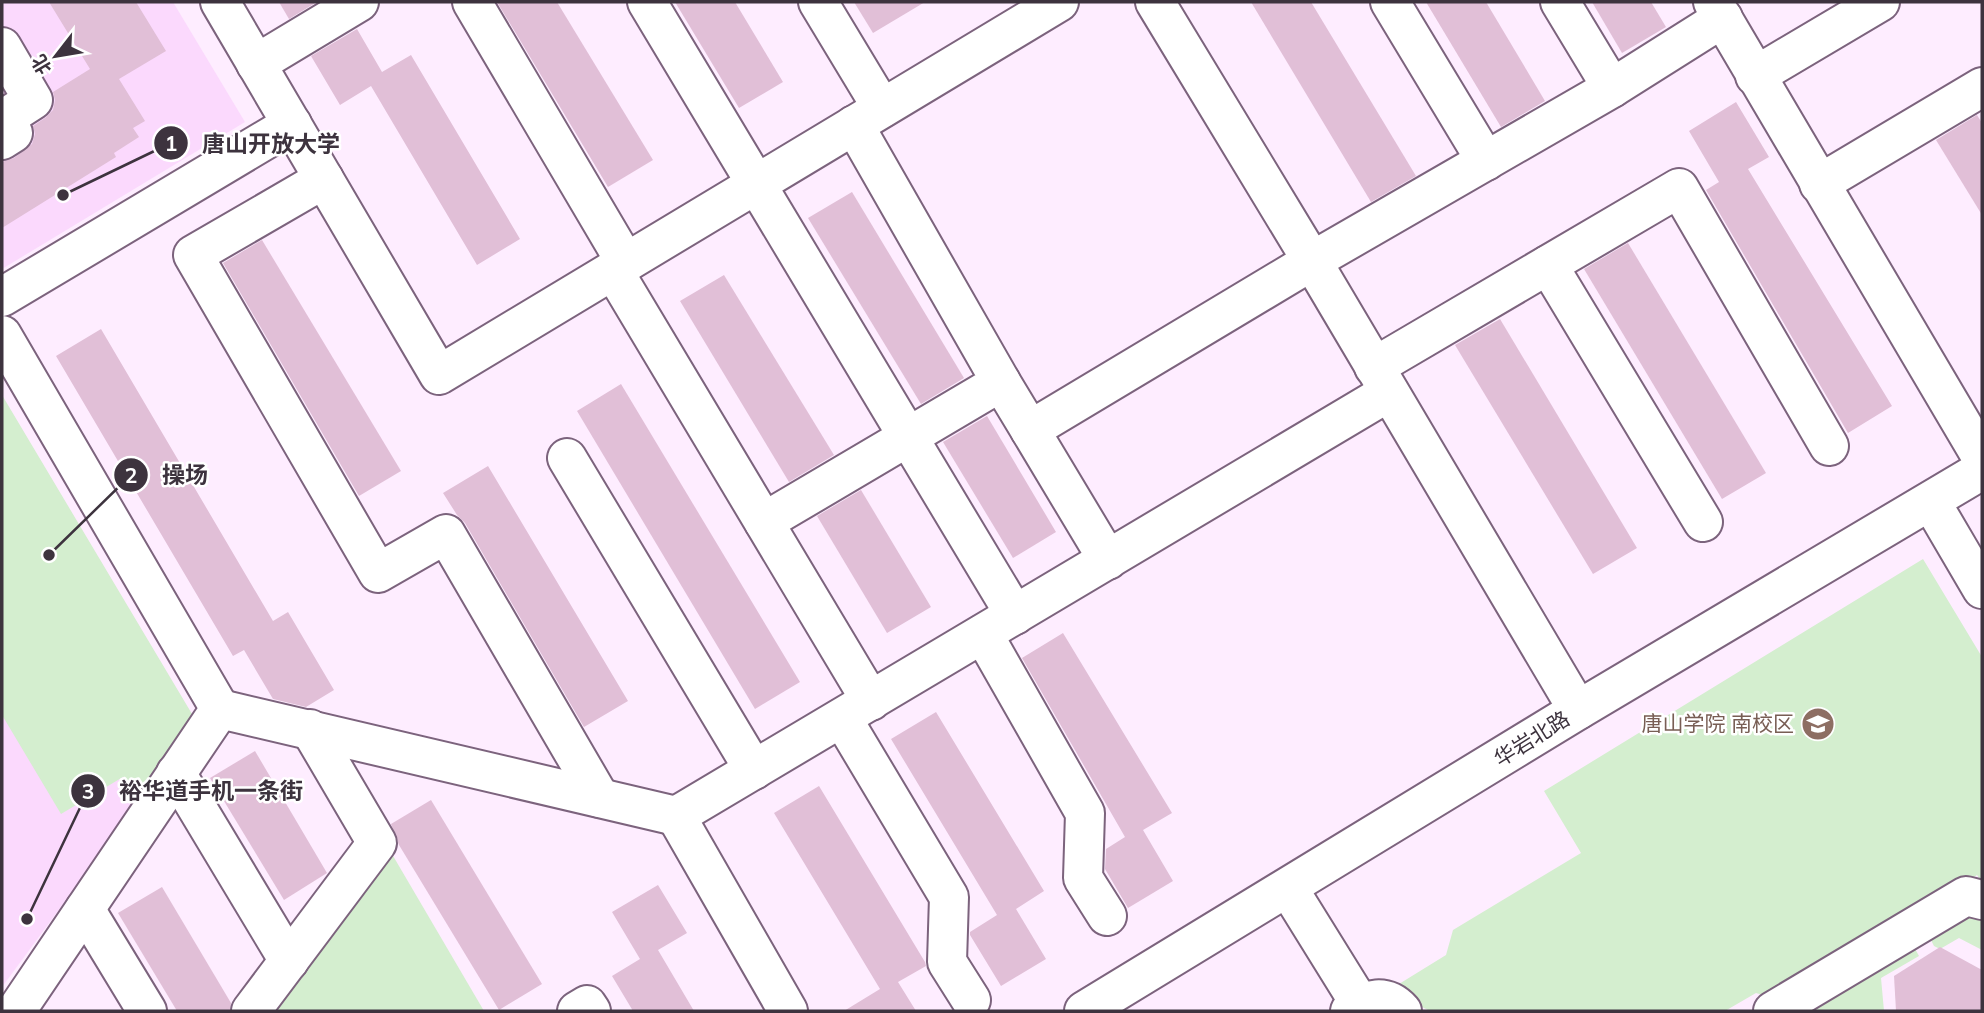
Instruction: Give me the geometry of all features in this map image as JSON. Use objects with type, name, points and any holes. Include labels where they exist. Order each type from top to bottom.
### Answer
[{"type":"street","points":[[219,2],[439,375],[1059,2]]},
{"type":"street","points":[[256,64],[359,2]]},
{"type":"street","points":[[472,2],[764,522],[949,897],[947,962],[971,1000]]},
{"type":"street","points":[[647,2],[909,437],[1085,813],[1083,878],[1107,916]]},
{"type":"street","points":[[818,2],[868,117],[1001,382],[1108,559]]},
{"type":"street","points":[[1154,2],[1312,261],[1578,710]]},
{"type":"street","points":[[1390,2],[1486,161]]},
{"type":"street","points":[[1560,2],[1612,88]]},
{"type":"street","points":[[1755,76],[1880,2]]},
{"type":"street","points":[[1030,430],[1312,261],[1612,88],[1718,10],[1982,458]]},
{"type":"street","points":[[2,47],[33,100],[5,118],[13,133],[2,140]]},
{"type":"street","points":[[1819,184],[1982,87]]},
{"type":"street","points":[[2,297],[292,124]]},
{"type":"street","points":[[324,179],[193,255],[378,573],[446,534],[600,799]]},
{"type":"street","points":[[2,335],[220,709],[676,817],[1108,559],[1382,379],[1548,265],[1679,188],[1829,446]]},
{"type":"street","points":[[1548,265],[1703,522]]},
{"type":"street","points":[[764,522],[1001,382]]},
{"type":"street","points":[[567,458],[754,770]]},
{"type":"street","name":"华岩北路","points":[[1084,1011],[1578,710],[1982,470]]},
{"type":"street","points":[[1931,502],[1982,589]]},
{"type":"street","points":[[16,1011],[220,709]]},
{"type":"street","points":[[251,1011],[377,843],[310,729]]},
{"type":"street","points":[[176,773],[289,961]]},
{"type":"street","points":[[676,817],[788,1011]]},
{"type":"street","points":[[1288,888],[1355,1008],[1377,998],[1387,1000],[1402,1011]]},
{"type":"street","points":[[1773,1011],[1966,896],[1982,900]]},
{"type":"street","points":[[85,909],[147,1011]]},
{"type":"street","points":[[577,1011],[587,1005],[591,1011]]},
{"type":"shaded area","points":[[2,2],[173,2],[245,122],[2,269]]},
{"type":"shaded area","points":[[2,395],[139,801],[2,987]]},
{"type":"green space","points":[[2,395],[195,719],[139,801],[123,777],[61,814],[2,715]]},
{"type":"green space","name":"唐山学院 南校区","points":[[1923,559],[1982,657],[1982,882],[1977,875],[1776,999],[1756,993],[1725,1011],[1430,1011],[1404,998],[1398,991],[1399,984],[1446,955],[1453,930],[1581,853],[1544,791]]},
{"type":"green space","points":[[389,849],[484,1011],[276,1011]]},
{"type":"green space","points":[[1957,909],[1982,918],[1982,950],[1959,938],[1940,949],[1934,946],[1928,934]]},
{"type":"green space","points":[[1913,945],[1919,956],[1881,978],[1884,1011],[1791,1011]]},
{"type":"building","points":[[49,2],[136,2],[166,51],[119,79],[145,121],[133,128],[139,137],[114,153],[116,157],[2,228],[2,162],[14,158],[32,144],[35,134],[33,126],[53,110],[53,92],[90,69]]},
{"type":"building","points":[[279,2],[317,2],[289,19]]},
{"type":"building","points":[[497,2],[557,2],[653,160],[608,187]]},
{"type":"building","points":[[675,2],[735,2],[783,82],[739,108]]},
{"type":"building","points":[[854,2],[925,2],[873,33]]},
{"type":"building","points":[[1251,2],[1311,2],[1416,176],[1371,202]]},
{"type":"building","points":[[1426,2],[1486,2],[1545,101],[1501,127]]},
{"type":"building","points":[[1592,2],[1651,2],[1666,27],[1622,53]]},
{"type":"building","points":[[357,29],[382,72],[411,55],[520,239],[477,265],[371,86],[340,105],[311,56]]},
{"type":"building","points":[[1736,102],[1769,157],[1748,169],[1892,406],[1848,433],[1706,190],[1719,182],[1689,131]]},
{"type":"building","points":[[1977,115],[1982,123],[1982,215],[1936,140]]},
{"type":"building","points":[[852,192],[964,378],[921,404],[808,218]]},
{"type":"building","points":[[262,240],[401,471],[359,496],[223,263]]},
{"type":"building","points":[[1628,243],[1766,473],[1722,499],[1584,269]]},
{"type":"building","points":[[724,275],[834,455],[789,482],[680,301]]},
{"type":"building","points":[[1500,319],[1637,548],[1593,574],[1455,345]]},
{"type":"building","points":[[101,329],[273,621],[288,612],[334,690],[306,707],[273,699],[244,650],[233,656],[56,356]]},
{"type":"building","points":[[621,384],[800,682],[755,709],[577,411]]},
{"type":"building","points":[[987,416],[1056,532],[1013,558],[943,442]]},
{"type":"building","points":[[488,466],[628,701],[584,727],[465,523],[443,493]]},
{"type":"building","points":[[861,490],[931,607],[887,633],[817,516]]},
{"type":"building","points":[[1063,633],[1172,813],[1143,830],[1173,881],[1128,908],[1105,869],[1106,849],[1125,837],[1022,658]]},
{"type":"building","points":[[936,712],[1044,891],[1016,909],[1046,959],[1001,986],[970,935],[970,932],[997,915],[891,739]]},
{"type":"building","points":[[255,751],[327,873],[284,900],[210,778]]},
{"type":"building","points":[[819,786],[925,962],[926,966],[898,982],[916,1011],[844,1011],[880,989],[774,813]]},
{"type":"building","points":[[431,800],[542,984],[499,1010],[399,845],[391,824]]},
{"type":"building","points":[[658,885],[687,933],[658,950],[694,1011],[633,1011],[612,976],[640,959],[612,912]]},
{"type":"building","points":[[162,887],[231,1003],[230,1011],[177,1011],[118,913]]},
{"type":"building","points":[[1940,947],[1982,970],[1982,1011],[1896,1011],[1894,976]]},
{"type":"place","name":"唐山开放大学","points":[[63,195]]},
{"type":"place","name":"操场","points":[[49,555]]},
{"type":"place","name":"唐山学院 南校区","points":[[1818,724]]},
{"type":"place","name":"裕华道手机一条街","points":[[27,919]]}]
